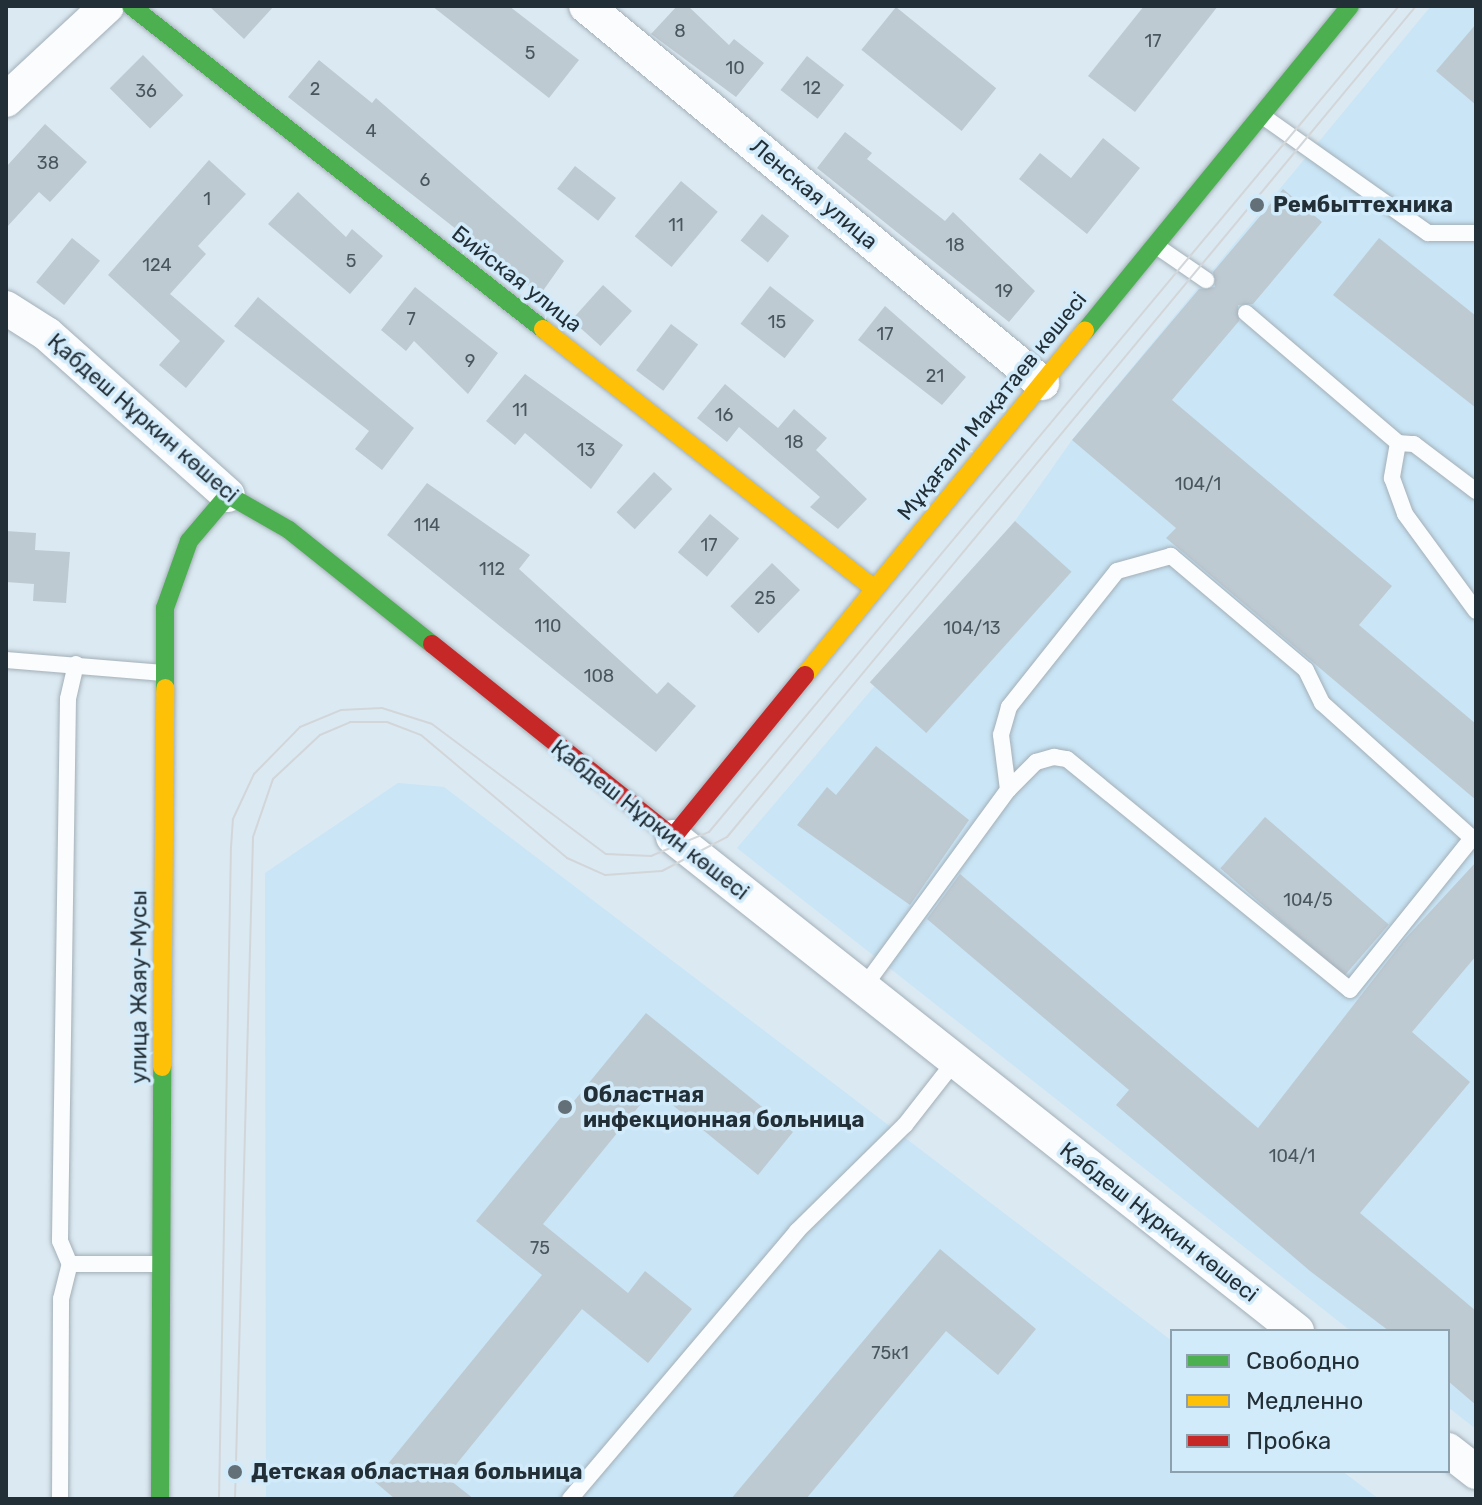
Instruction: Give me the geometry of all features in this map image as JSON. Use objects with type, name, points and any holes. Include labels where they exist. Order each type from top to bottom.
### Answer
[{"type":"main road","name":"Бийская улица","points":[[131,6],[874,589]]},
{"type":"main road","name":"Мұқағали Мақатаев көшесі","points":[[673,837],[1350,6]]},
{"type":"main road","name":"улица Жаяу-Мусы","points":[[160,1499],[164,674],[173,570],[228,495]]},
{"type":"main road","name":"Қабдеш Нұркин көшесі","points":[[228,495],[289,530],[673,837]]},
{"type":"street","points":[[6,100],[107,6]]},
{"type":"street","name":"Ленская улица","points":[[586,6],[1042,383]]},
{"type":"street","name":"Қабдеш Нұркин көшесі","points":[[6,308],[47,334],[228,495]]},
{"type":"street","name":"Қабдеш Нұркин көшесі","points":[[673,837],[1294,1329]]},
{"type":"street","points":[[1450,1452],[1476,1472]]},
{"type":"lane","points":[[1262,116],[1428,233],[1476,233]]},
{"type":"lane","points":[[1154,244],[1206,280]]},
{"type":"lane","points":[[1246,313],[1398,443],[1414,444],[1476,491]]},
{"type":"lane","points":[[1398,443],[1392,478],[1405,514],[1476,611]]},
{"type":"lane","points":[[863,988],[1008,790],[1036,762],[1067,759],[1350,990],[1472,838],[1322,703],[1306,670],[1171,556],[1117,571],[1009,707],[1001,735],[1008,790]]},
{"type":"lane","points":[[6,660],[164,674]]},
{"type":"lane","points":[[60,1499],[61,1299],[70,1264],[60,1241],[68,699],[76,664]]},
{"type":"lane","points":[[570,1499],[786,1243],[905,1125],[955,1061]]},
{"type":"lane","points":[[70,1264],[161,1264]]},
{"type":"shaded area","points":[[1431,6],[1476,6],[1476,1429],[1450,1409],[1450,1329],[1348,1329],[737,848],[1015,521],[1072,440]]},
{"type":"shaded area","name":"Областная инфекционная больница","points":[[398,783],[444,787],[1170,1339],[1170,1473],[1345,1473],[1379,1499],[266,1499],[265,873]]},
{"type":"building","points":[[209,6],[274,6],[244,39]]},
{"type":"building","points":[[432,6],[509,6],[579,60],[549,98]]},
{"type":"building","points":[[677,6],[688,6],[729,45],[734,39],[764,63],[736,97],[651,34]]},
{"type":"building","points":[[1144,6],[1218,6],[1135,112],[1088,76]]},
{"type":"building","points":[[896,7],[996,88],[962,131],[861,50]]},
{"type":"building","points":[[1476,24],[1476,105],[1436,71]]},
{"type":"building","points":[[143,55],[183,95],[150,129],[110,88]]},
{"type":"building","points":[[807,56],[844,85],[818,119],[781,90]]},
{"type":"building","points":[[319,60],[372,103],[376,98],[564,261],[540,295],[288,97]]},
{"type":"building","points":[[45,124],[87,162],[50,202],[39,192],[6,228],[6,167]]},
{"type":"building","points":[[845,132],[872,153],[867,159],[945,221],[953,212],[1035,291],[1009,322],[817,168]]},
{"type":"building","points":[[1103,138],[1140,168],[1087,234],[1019,179],[1040,153],[1071,178]]},
{"type":"building","points":[[209,160],[246,194],[198,246],[206,254],[170,294],[225,341],[186,388],[159,365],[180,341],[108,275]]},
{"type":"building","points":[[575,166],[616,198],[598,221],[557,189]]},
{"type":"building","points":[[681,181],[718,212],[671,267],[635,236]]},
{"type":"building","points":[[1283,189],[1322,222],[1253,304],[1238,305],[1239,321],[1172,400],[1392,586],[1359,625],[1476,724],[1476,800],[1166,538],[1176,528],[1072,440],[1199,289],[1215,287],[1213,272]]},
{"type":"building","points":[[298,192],[346,237],[352,229],[383,256],[350,294],[268,224]]},
{"type":"building","points":[[762,214],[789,236],[768,262],[741,240]]},
{"type":"building","points":[[72,238],[100,261],[64,305],[36,282]]},
{"type":"building","points":[[1379,238],[1476,316],[1476,408],[1333,295]]},
{"type":"building","points":[[603,285],[632,311],[601,346],[572,320]]},
{"type":"building","points":[[770,286],[814,320],[785,358],[740,324]]},
{"type":"building","points":[[415,287],[498,353],[468,394],[414,341],[406,351],[381,330]]},
{"type":"building","points":[[258,297],[414,428],[382,470],[355,449],[369,431],[234,326]]},
{"type":"building","points":[[885,306],[966,377],[942,405],[858,340]]},
{"type":"building","points":[[671,324],[698,344],[663,391],[636,370]]},
{"type":"building","points":[[525,374],[623,445],[591,489],[525,433],[515,445],[486,421]]},
{"type":"building","points":[[725,384],[778,428],[794,409],[827,438],[816,450],[867,499],[838,529],[810,507],[820,497],[739,427],[727,442],[697,418]]},
{"type":"building","points":[[654,472],[672,489],[635,529],[616,512]]},
{"type":"building","points":[[427,483],[530,555],[519,569],[657,694],[668,682],[696,706],[656,752],[387,535]]},
{"type":"building","points":[[710,514],[739,538],[707,577],[678,552]]},
{"type":"building","points":[[1015,521],[1071,572],[926,733],[870,682]]},
{"type":"building","points":[[6,531],[36,533],[35,550],[70,552],[66,603],[33,601],[34,584],[6,582]]},
{"type":"building","points":[[772,563],[800,590],[758,633],[730,606]]},
{"type":"building","points":[[876,746],[969,820],[910,905],[797,825],[827,787],[836,795]]},
{"type":"building","points":[[1265,817],[1389,925],[1344,976],[1220,868]]},
{"type":"building","points":[[1476,862],[1476,956],[1412,1032],[1470,1082],[1360,1213],[1476,1311],[1476,1405],[1450,1383],[1450,1329],[1386,1329],[1310,1271],[1116,1105],[1129,1090],[927,919],[960,874],[1258,1128],[1404,940]]},
{"type":"building","points":[[646,1013],[793,1132],[758,1175],[653,1089],[543,1224],[628,1293],[645,1271],[692,1309],[648,1363],[582,1309],[446,1477],[474,1499],[395,1499],[374,1481],[542,1275],[476,1221]]},
{"type":"building","points":[[940,1249],[1036,1329],[998,1375],[946,1331],[806,1499],[731,1499]]},
{"type":"tram line","points":[[219,1499],[231,847],[233,819],[254,774],[300,727],[341,710],[382,708],[432,724],[606,854],[651,856],[709,832],[1399,6]]},
{"type":"tram line","points":[[235,1499],[253,837],[273,779],[320,735],[350,722],[387,722],[421,735],[567,858],[605,875],[662,871],[727,837],[1416,6]]},
{"type":"traffic: fast","points":[[131,6],[543,329]]},
{"type":"traffic: fast","points":[[1085,331],[1350,6]]},
{"type":"traffic: fast","points":[[165,688],[165,608],[189,541],[228,495],[289,530],[432,644]]},
{"type":"traffic: fast","points":[[160,1499],[162,1067]]},
{"type":"traffic: slow","points":[[543,329],[874,589]]},
{"type":"traffic: slow","points":[[805,675],[1085,331]]},
{"type":"traffic: slow","points":[[162,1067],[165,688]]},
{"type":"traffic: jam","points":[[432,644],[673,837],[805,675]]},
{"type":"place","name":"Рембыттехника","points":[[1257,205]]},
{"type":"place","name":"Областная инфекционная больница","points":[[565,1107]]},
{"type":"place","name":"Детская областная больница","points":[[235,1472]]}]
